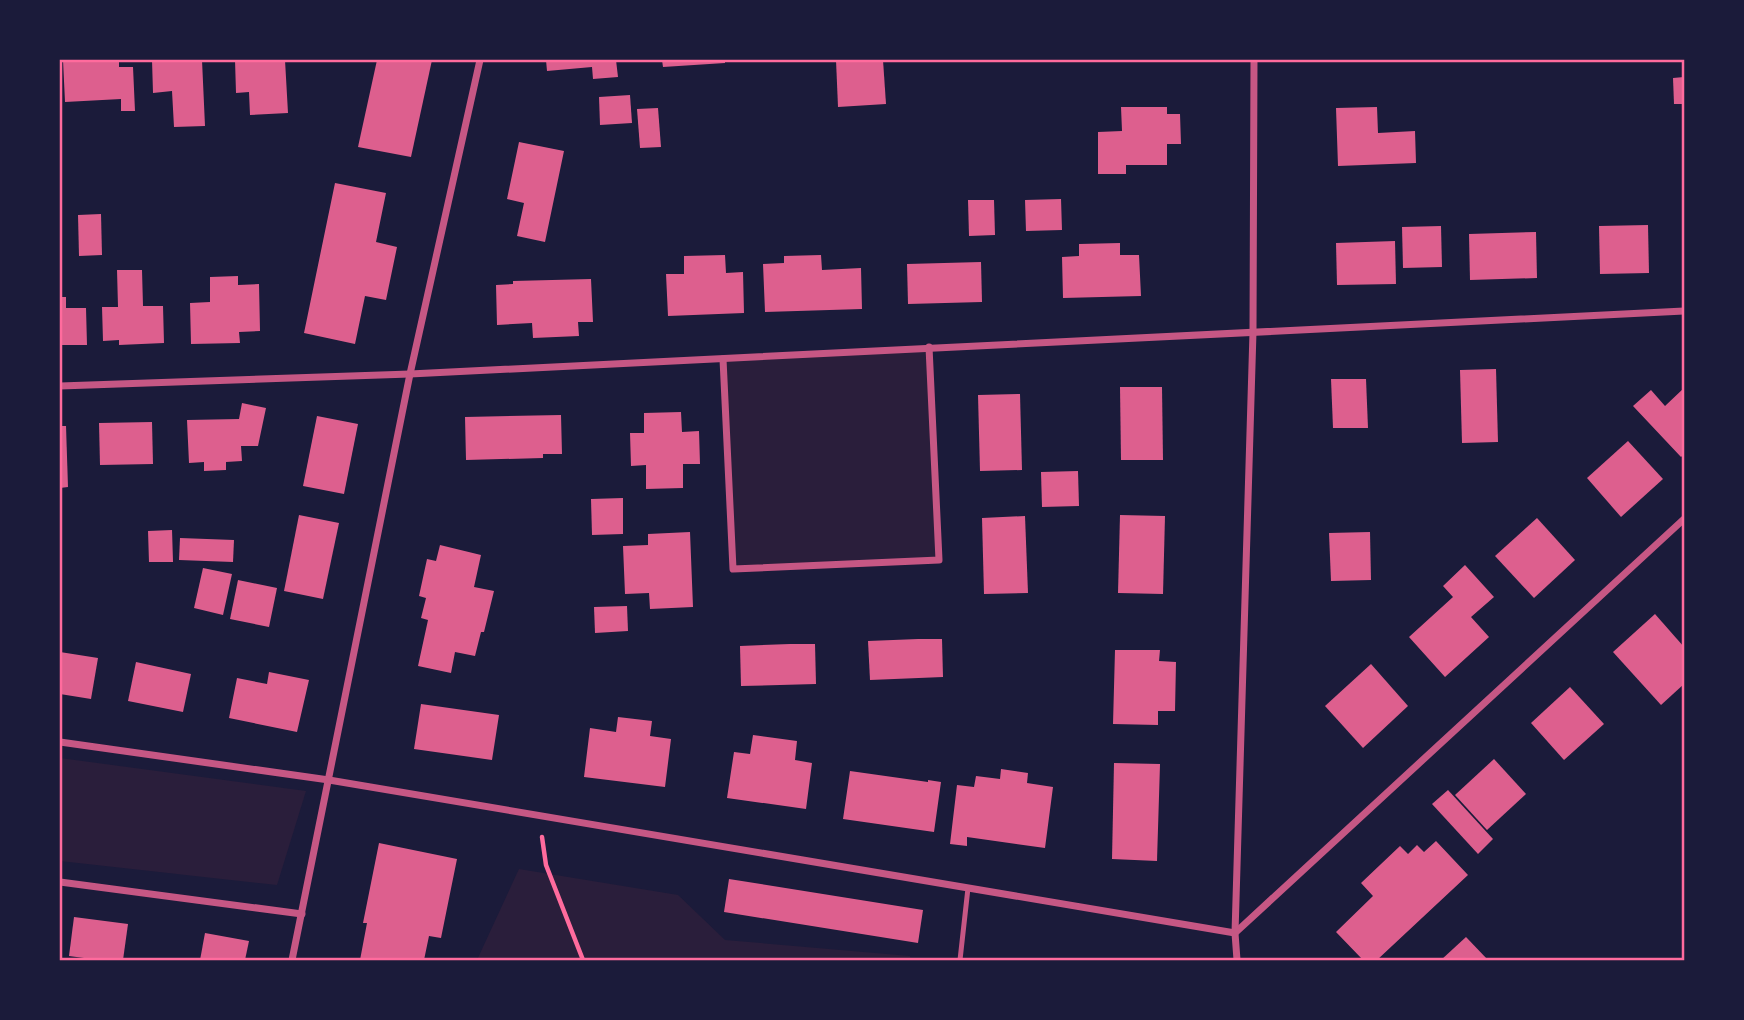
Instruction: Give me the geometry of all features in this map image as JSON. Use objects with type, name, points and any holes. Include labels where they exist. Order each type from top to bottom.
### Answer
[{"type":"street","points":[[292,961],[410,374],[480,60]]},
{"type":"street","points":[[1237,961],[1253,332],[1254,60]]},
{"type":"street","points":[[60,386],[410,374],[1685,312]]},
{"type":"street","points":[[723,359],[733,569],[939,560],[929,347]]},
{"type":"street","points":[[1236,933],[1685,519]]},
{"type":"street","points":[[60,743],[329,780],[1236,933]]},
{"type":"street","points":[[60,883],[302,914]]},
{"type":"lane","points":[[960,961],[968,888]]},
{"type":"path","points":[[538,815],[546,865],[583,961]]},
{"type":"shaded area","points":[[929,347],[939,560],[733,569],[723,359]]},
{"type":"shaded area","points":[[60,758],[306,791],[277,885],[60,861]]},
{"type":"shaded area","points":[[519,869],[678,895],[725,940],[910,956],[911,960],[477,960]]},
{"type":"building","points":[[63,60],[119,60],[119,67],[133,67],[135,111],[121,111],[121,99],[65,102]]},
{"type":"building","points":[[152,60],[202,60],[205,126],[174,127],[172,91],[153,93]]},
{"type":"building","points":[[235,60],[285,60],[288,113],[250,115],[249,92],[236,93]]},
{"type":"building","points":[[377,60],[432,60],[411,157],[358,147]]},
{"type":"building","points":[[546,60],[616,60],[618,77],[593,79],[592,67],[547,71]]},
{"type":"building","points":[[662,60],[725,60],[725,63],[663,67]]},
{"type":"building","points":[[836,60],[883,60],[886,104],[838,107]]},
{"type":"building","points":[[1684,77],[1684,104],[1674,104],[1673,78]]},
{"type":"building","points":[[630,95],[632,123],[600,125],[599,97]]},
{"type":"building","points":[[1121,107],[1167,107],[1167,114],[1180,114],[1181,144],[1167,144],[1167,165],[1126,165],[1126,174],[1098,174],[1098,132],[1122,131]]},
{"type":"building","points":[[1377,107],[1378,133],[1415,131],[1416,163],[1338,166],[1336,108]]},
{"type":"building","points":[[658,108],[661,147],[640,148],[637,109]]},
{"type":"building","points":[[519,142],[564,151],[545,242],[517,236],[524,203],[507,199]]},
{"type":"building","points":[[335,183],[386,193],[376,242],[397,247],[386,300],[365,296],[355,344],[304,333]]},
{"type":"building","points":[[1061,199],[1062,230],[1026,231],[1025,200]]},
{"type":"building","points":[[968,200],[994,200],[995,235],[969,236]]},
{"type":"building","points":[[101,214],[102,255],[79,256],[78,215]]},
{"type":"building","points":[[1648,225],[1649,273],[1600,274],[1599,226]]},
{"type":"building","points":[[1441,226],[1442,267],[1403,268],[1402,227]]},
{"type":"building","points":[[1536,232],[1537,278],[1470,280],[1469,234]]},
{"type":"building","points":[[1395,241],[1396,284],[1337,285],[1336,243]]},
{"type":"building","points":[[1120,243],[1120,255],[1139,255],[1141,296],[1063,298],[1062,257],[1079,256],[1079,244]]},
{"type":"building","points":[[725,255],[726,273],[743,272],[744,313],[668,316],[666,274],[684,274],[684,256]]},
{"type":"building","points":[[821,255],[822,270],[861,268],[862,309],[765,312],[763,264],[784,263],[784,256]]},
{"type":"building","points":[[981,262],[982,302],[908,304],[907,264]]},
{"type":"building","points":[[117,270],[142,270],[143,306],[163,306],[164,343],[119,345],[119,340],[103,341],[102,307],[118,307]]},
{"type":"building","points":[[238,276],[238,285],[259,284],[260,331],[239,332],[240,343],[191,344],[190,303],[210,302],[210,277]]},
{"type":"building","points":[[591,279],[593,322],[578,322],[579,336],[533,338],[532,323],[497,325],[496,285],[513,284],[513,281]]},
{"type":"building","points":[[60,297],[66,297],[66,308],[86,308],[87,345],[60,345]]},
{"type":"building","points":[[1496,369],[1498,442],[1462,443],[1460,370]]},
{"type":"building","points":[[1331,379],[1366,379],[1368,428],[1333,428]]},
{"type":"building","points":[[1120,387],[1162,387],[1163,460],[1121,460]]},
{"type":"building","points":[[1684,388],[1684,454],[1681,457],[1633,406],[1651,390],[1665,406]]},
{"type":"building","points":[[1020,394],[1022,470],[980,471],[978,395]]},
{"type":"building","points":[[242,403],[266,408],[258,446],[241,446],[242,461],[226,462],[226,470],[204,471],[204,462],[189,463],[187,420],[239,419]]},
{"type":"building","points":[[681,412],[682,432],[699,431],[700,464],[683,464],[683,488],[646,489],[646,465],[631,466],[630,433],[644,433],[644,413]]},
{"type":"building","points":[[561,415],[562,454],[543,454],[543,458],[466,460],[465,417]]},
{"type":"building","points":[[317,416],[358,424],[344,494],[303,486]]},
{"type":"building","points":[[152,422],[153,464],[100,465],[99,423]]},
{"type":"building","points":[[60,426],[66,426],[68,487],[60,488]]},
{"type":"building","points":[[1628,441],[1663,479],[1621,517],[1587,478]]},
{"type":"building","points":[[1078,471],[1079,506],[1042,507],[1041,472]]},
{"type":"building","points":[[623,498],[623,534],[592,535],[591,499]]},
{"type":"building","points":[[299,515],[339,523],[323,599],[284,591]]},
{"type":"building","points":[[1120,515],[1165,516],[1163,594],[1118,593]]},
{"type":"building","points":[[1025,516],[1028,593],[984,594],[982,518]]},
{"type":"building","points":[[1537,518],[1575,560],[1534,598],[1495,556]]},
{"type":"building","points":[[172,530],[173,562],[149,562],[148,531]]},
{"type":"building","points":[[690,532],[693,607],[650,609],[649,593],[625,594],[623,546],[648,545],[648,534]]},
{"type":"building","points":[[1370,532],[1371,580],[1331,581],[1329,533]]},
{"type":"building","points":[[180,538],[234,540],[233,562],[179,560]]},
{"type":"building","points":[[440,545],[481,555],[474,587],[494,591],[475,656],[455,652],[451,673],[418,666],[428,620],[421,618],[426,598],[419,596],[427,559],[436,561]]},
{"type":"building","points":[[1465,565],[1494,597],[1471,617],[1489,637],[1445,677],[1409,637],[1453,597],[1443,586]]},
{"type":"building","points":[[203,568],[232,574],[223,615],[194,608]]},
{"type":"building","points":[[238,580],[277,588],[269,627],[230,619]]},
{"type":"building","points":[[627,606],[628,631],[595,633],[594,607]]},
{"type":"building","points":[[1655,614],[1684,647],[1684,684],[1661,705],[1613,652]]},
{"type":"building","points":[[942,639],[943,677],[870,680],[868,641]]},
{"type":"building","points":[[815,644],[816,684],[741,686],[740,646]]},
{"type":"building","points":[[1115,650],[1160,650],[1159,661],[1176,662],[1175,711],[1158,711],[1158,725],[1113,724]]},
{"type":"building","points":[[60,652],[98,658],[91,699],[60,694]]},
{"type":"building","points":[[136,662],[191,674],[183,712],[128,701]]},
{"type":"building","points":[[1371,664],[1408,706],[1363,748],[1325,706]]},
{"type":"building","points":[[269,672],[309,680],[297,732],[229,718],[237,678],[267,684]]},
{"type":"building","points":[[1570,687],[1604,724],[1564,760],[1531,723]]},
{"type":"building","points":[[421,704],[499,715],[492,760],[414,749]]},
{"type":"building","points":[[618,717],[652,721],[650,736],[671,739],[665,787],[584,777],[590,728],[616,732]]},
{"type":"building","points":[[753,735],[797,741],[795,760],[812,763],[806,809],[727,798],[734,752],[750,754]]},
{"type":"building","points":[[1494,759],[1526,794],[1487,830],[1455,795]]},
{"type":"building","points":[[1114,763],[1160,764],[1157,861],[1112,859]]},
{"type":"building","points":[[1001,769],[1028,773],[1027,783],[1053,787],[1045,848],[967,837],[967,846],[950,844],[957,785],[974,787],[976,776],[1000,779]]},
{"type":"building","points":[[850,771],[941,782],[934,832],[843,819]]},
{"type":"building","points":[[1448,790],[1493,839],[1478,854],[1432,804]]},
{"type":"building","points":[[1436,841],[1468,875],[1377,960],[1363,960],[1336,932],[1373,896],[1361,883],[1400,846],[1408,854],[1417,845],[1424,852]]},
{"type":"building","points":[[379,843],[457,859],[441,938],[429,936],[424,960],[360,960],[367,923],[363,923]]},
{"type":"building","points":[[729,879],[923,910],[918,943],[724,912]]},
{"type":"building","points":[[74,917],[128,924],[123,960],[69,956]]},
{"type":"building","points":[[205,933],[249,941],[245,960],[200,960]]},
{"type":"building","points":[[1466,937],[1488,960],[1441,960]]}]
